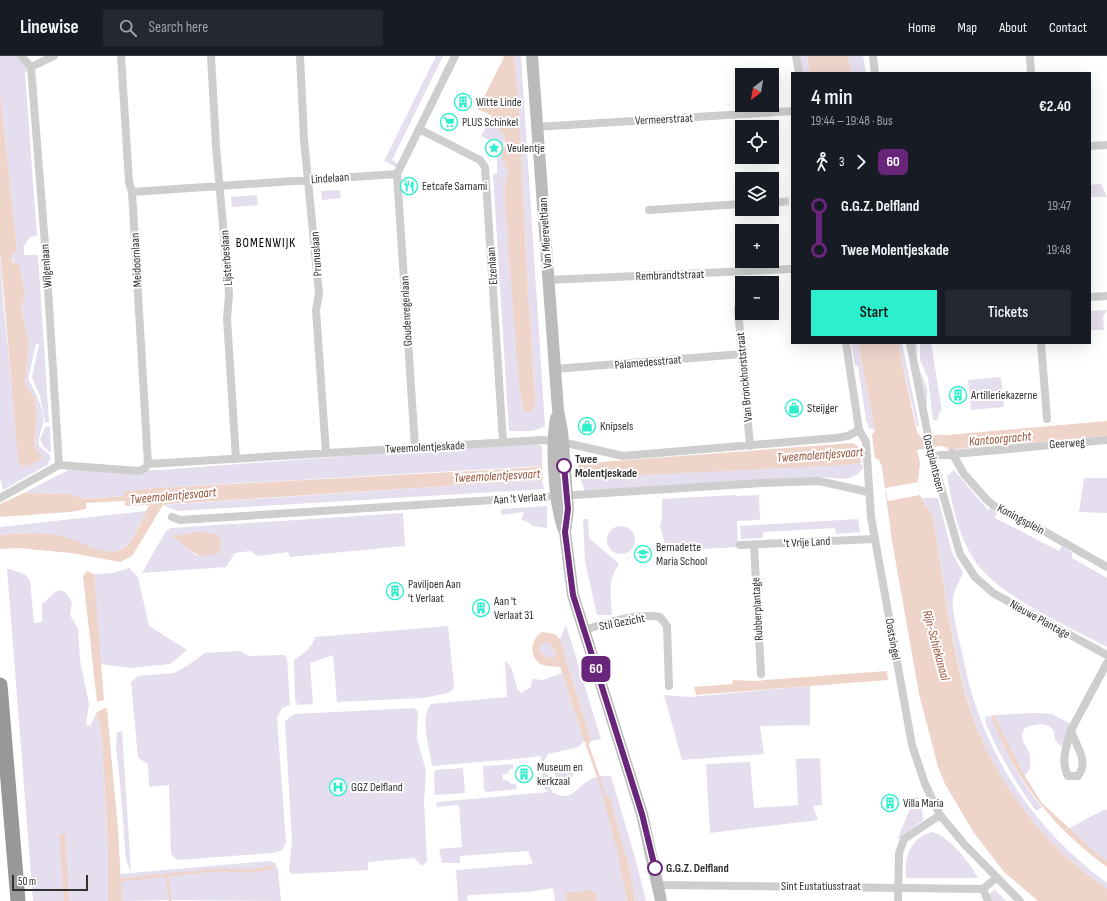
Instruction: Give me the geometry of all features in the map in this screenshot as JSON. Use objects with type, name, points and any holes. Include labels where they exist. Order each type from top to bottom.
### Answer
[{"type":"highway","points":[[0,685],[18,901]]},
{"type":"main road","name":"Van Miereveltlaan","points":[[532,56],[536,127],[558,410],[562,431],[558,441],[561,490],[568,509],[565,532],[573,595],[642,814],[659,885],[661,901]]},
{"type":"street","points":[[22,56],[31,67],[54,56]]},
{"type":"street","name":"Meidoornlaan","points":[[121,56],[127,151],[132,192],[148,464]]},
{"type":"street","name":"Lijsterbeslaan","points":[[211,56],[229,294],[227,319],[236,459]]},
{"type":"street","name":"Prunuslaan","points":[[300,56],[304,139],[319,294],[316,310],[326,453]]},
{"type":"street","points":[[397,174],[455,56]]},
{"type":"street","points":[[796,56],[799,72]]},
{"type":"street","points":[[873,56],[875,72]]},
{"type":"street","points":[[1030,56],[1031,72]]},
{"type":"street","name":"Wilgenlaan","points":[[31,67],[46,257],[59,465]]},
{"type":"street","name":"Vermeerstraat","points":[[536,127],[791,111]]},
{"type":"street","name":"Elzenlaan","points":[[419,130],[480,160],[485,167],[504,442]]},
{"type":"street","points":[[1091,146],[1107,145]]},
{"type":"street","name":"Lindelaan","points":[[132,192],[397,174]]},
{"type":"street","name":"Goudenregenlaan","points":[[397,174],[414,447]]},
{"type":"street","points":[[649,210],[735,204]]},
{"type":"street","name":"Rembrandtstraat","points":[[548,280],[791,269]]},
{"type":"street","points":[[1091,297],[1107,296]]},
{"type":"street","name":"Van Bronckhorststraat","points":[[739,320],[750,446]]},
{"type":"street","name":"Oostsingel","points":[[846,344],[859,430],[866,442],[868,492],[875,539],[912,746],[925,784],[940,815],[996,878],[1020,901]]},
{"type":"street","name":"Oostplantsoen","points":[[910,344],[932,456],[960,554],[976,577]]},
{"type":"street","points":[[1041,344],[1047,419]]},
{"type":"street","name":"Palamedesstraat","points":[[555,369],[742,354]]},
{"type":"street","name":"Tweemolentjeskade","points":[[59,465],[139,471],[144,469],[148,464],[414,447],[504,442],[558,441],[623,456],[835,438],[848,436],[859,430]]},
{"type":"street","name":"Geerweg","points":[[932,456],[1107,440]]},
{"type":"street","name":"Koningsplein","points":[[952,453],[959,468],[987,500],[997,508],[1035,526],[1107,567]]},
{"type":"street","points":[[0,498],[59,465]]},
{"type":"street","name":"Aan 't Verlaat","points":[[172,517],[180,520],[561,490],[819,481],[868,492]]},
{"type":"street","name":"'t Vrije Land","points":[[740,545],[875,539]]},
{"type":"street","name":"Rubberplantage","points":[[754,545],[761,674]]},
{"type":"street","name":"Nieuwe Plantage","points":[[976,577],[993,593],[1016,607],[1107,655]]},
{"type":"street","name":"Stil Gezicht","points":[[584,630],[609,622],[638,617],[660,617],[667,626],[669,686]]},
{"type":"street","points":[[1071,730],[1074,741],[1080,749],[1083,770],[1078,776],[1073,778],[1068,776],[1065,770],[1064,752],[1071,730],[1107,662]]},
{"type":"street","points":[[898,901],[898,853],[900,845],[904,839],[940,815]]},
{"type":"street","points":[[988,901],[984,889],[996,878]]},
{"type":"street","name":"Sint Eustatiusstraat","points":[[659,885],[984,889]]},
{"type":"shaded area","points":[[0,56],[17,56],[28,71],[25,72],[37,236],[30,237],[24,246],[24,255],[38,255],[49,422],[45,423],[40,396],[32,377],[39,344],[36,344],[28,379],[39,401],[43,418],[39,446],[50,455],[51,458],[47,465],[3,490],[0,478],[0,252],[3,300],[20,464],[40,454],[34,447],[37,414],[35,400],[25,383],[29,343],[21,307],[25,295],[19,265],[13,262],[12,255],[17,249],[0,91]]},
{"type":"shaded area","points":[[436,56],[443,56],[392,160],[398,164],[396,167],[384,161]]},
{"type":"shaded area","points":[[514,56],[521,56],[545,426],[537,430],[528,431],[509,431],[493,174],[497,174],[497,145],[481,136],[492,116],[495,117],[499,123],[499,130],[504,135],[503,162],[508,171],[504,188],[522,403],[535,400],[529,303],[527,296],[528,291],[518,94]]},
{"type":"shaded area","points":[[800,56],[807,56],[810,72],[802,72]]},
{"type":"shaded area","points":[[848,56],[863,56],[866,72],[851,72]]},
{"type":"shaded area","points":[[1101,184],[1107,197],[1091,197],[1091,185]]},
{"type":"shaded area","points":[[340,190],[341,198],[322,200],[321,191]]},
{"type":"shaded area","points":[[257,195],[258,205],[232,207],[231,197]]},
{"type":"shaded area","points":[[1107,310],[1103,317],[1104,330],[1091,330],[1091,311]]},
{"type":"shaded area","points":[[851,344],[858,344],[875,430],[869,428],[866,420],[858,366],[855,367]]},
{"type":"shaded area","points":[[898,344],[902,344],[919,425],[917,427]]},
{"type":"shaded area","points":[[913,344],[917,344],[917,363]]},
{"type":"shaded area","points":[[920,344],[931,344],[942,411],[939,413],[938,420],[933,420],[928,378],[920,360]]},
{"type":"shaded area","points":[[917,363],[927,388],[927,413]]},
{"type":"shaded area","points":[[1001,377],[1004,407],[971,410],[968,380]]},
{"type":"shaded area","points":[[50,426],[51,453],[44,447],[40,440],[45,427]]},
{"type":"shaded area","points":[[536,442],[542,447],[542,466],[157,488],[125,491],[125,496],[85,499],[69,494],[24,493],[68,470],[159,470]]},
{"type":"shaded area","points":[[860,463],[863,467],[860,472],[851,477],[840,479],[824,477],[585,491],[580,478]]},
{"type":"shaded area","points":[[954,470],[988,510],[991,508],[997,513],[995,518],[1059,551],[1062,546],[1072,553],[1072,558],[1107,578],[1107,647],[1056,621],[1020,600],[1003,589],[977,564],[965,544],[951,499],[947,476]]},
{"type":"shaded area","points":[[1084,478],[1107,478],[1107,513],[1079,512]]},
{"type":"shaded area","points":[[542,480],[544,489],[177,511],[163,505]]},
{"type":"shaded area","points":[[759,495],[760,520],[737,521],[738,547],[667,551],[660,526],[662,519],[662,499]]},
{"type":"shaded area","points":[[922,498],[938,498],[952,552],[963,573],[954,595],[954,617],[970,687],[981,720],[995,752],[1031,809],[1054,836],[1079,860],[1107,883],[1107,889],[1084,872],[1043,833],[1024,811],[993,764],[981,738],[964,687],[953,639],[933,517]]},
{"type":"shaded area","points":[[547,506],[547,528],[533,526],[526,521],[521,520],[524,512],[501,515],[501,509]]},
{"type":"shaded area","points":[[146,511],[128,544],[121,550],[106,551],[96,549],[49,535],[0,535],[0,527]]},
{"type":"shaded area","points":[[403,513],[405,546],[290,557],[288,552],[258,556],[250,551],[235,553],[226,567],[142,573],[166,531],[171,528]],"holes":[[[172,536],[214,555],[196,555]]]},
{"type":"shaded area","points":[[583,519],[588,519],[589,538],[619,564],[615,570],[611,582],[612,615],[597,615],[585,561]]},
{"type":"shaded area","points":[[858,519],[860,532],[836,534],[835,528],[763,532],[763,538],[741,539],[740,526]]},
{"type":"shaded area","points":[[621,526],[631,530],[635,540],[631,550],[621,554],[611,550],[607,540],[611,530]]},
{"type":"shaded area","points":[[7,568],[26,575],[30,581],[34,623],[42,622],[42,604],[56,591],[59,590],[65,592],[72,602],[70,615],[78,629],[80,660],[89,704],[86,724],[90,726],[97,712],[102,740],[108,850],[108,901],[33,901]]},
{"type":"shaded area","points":[[129,568],[138,577],[149,626],[187,650],[170,664],[132,668],[100,664],[94,574],[114,573]]},
{"type":"shaded area","points":[[566,625],[601,739],[591,741],[560,639]]},
{"type":"shaded area","points":[[448,626],[454,684],[453,689],[448,693],[423,698],[337,702],[333,655],[310,663],[313,704],[298,705],[295,700],[294,660],[312,645],[315,637]]},
{"type":"shaded area","points":[[541,643],[550,643],[556,655],[552,658],[548,658],[539,651]]},
{"type":"shaded area","points":[[240,651],[249,656],[284,655],[287,658],[290,705],[282,708],[277,718],[286,843],[282,850],[272,853],[177,860],[171,854],[169,785],[149,787],[148,764],[138,758],[131,682],[138,676],[174,673],[205,653]]},
{"type":"shaded area","points":[[505,661],[513,673],[516,686],[521,693],[531,687],[532,679],[543,680],[562,673],[584,741],[579,747],[548,754],[544,761],[552,792],[559,795],[569,795],[594,778],[611,776],[646,901],[635,901],[629,867],[609,797],[627,901],[597,901],[596,894],[565,894],[566,901],[555,901],[553,888],[529,892],[470,895],[467,896],[468,901],[458,901],[456,870],[533,864],[528,851],[460,856],[460,863],[442,863],[439,849],[462,847],[459,805],[436,807],[437,802],[548,792],[543,787],[541,756],[432,766],[426,734],[426,718],[431,704],[507,697]]},
{"type":"shaded area","points":[[810,686],[810,725],[760,726],[764,754],[682,760],[664,695],[689,697]]},
{"type":"shaded area","points":[[414,708],[418,712],[417,738],[426,771],[424,802],[427,861],[422,866],[414,858],[368,862],[368,870],[292,874],[289,871],[292,840],[285,722],[289,717],[295,714]]},
{"type":"shaded area","points":[[1036,713],[1052,714],[1074,726],[1065,748],[1056,742],[1054,731],[1048,726],[1040,724],[1025,728],[1022,738],[1029,752],[1030,768],[1025,776],[994,715]]},
{"type":"shaded area","points":[[991,716],[1007,752],[1027,787],[1042,807],[1036,811],[1014,779],[990,734],[985,722],[985,717]]},
{"type":"shaded area","points":[[122,731],[131,871],[126,860],[116,748],[117,732]]},
{"type":"shaded area","points":[[820,758],[822,805],[813,806],[818,820],[710,833],[706,764],[750,762],[754,808],[798,805],[796,759]]},
{"type":"shaded area","points":[[513,764],[513,769],[510,769],[507,774],[503,774],[503,780],[507,780],[511,784],[516,784],[517,789],[487,792],[484,790],[483,766]]},
{"type":"shaded area","points":[[564,764],[570,767],[573,773],[570,779],[564,782],[558,779],[555,773],[558,767]]},
{"type":"shaded area","points":[[463,768],[465,793],[435,795],[434,772],[436,770]]},
{"type":"shaded area","points":[[915,797],[918,797],[922,809],[923,820],[897,840]]},
{"type":"shaded area","points":[[1103,810],[1107,810],[1107,867],[1067,832],[1070,828]]},
{"type":"shaded area","points":[[932,832],[952,844],[970,865],[978,878],[906,878],[906,863],[910,849],[919,838]]},
{"type":"shaded area","points":[[268,861],[275,863],[278,870],[281,901],[122,901],[120,874]]},
{"type":"shaded area","points":[[994,889],[1006,901],[991,901],[989,895]]},
{"type":"water","points":[[502,56],[514,56],[518,94],[528,291],[527,296],[529,303],[535,400],[535,407],[531,412],[524,411],[519,386],[504,188],[508,171],[503,162],[501,152],[505,146],[504,135],[499,130],[499,125],[493,116],[478,109],[504,57]]},
{"type":"water","points":[[807,56],[848,56],[851,72],[810,72]]},
{"type":"water","points":[[0,91],[17,249],[12,255],[12,262],[19,264],[25,295],[21,308],[29,343],[25,383],[35,400],[37,414],[34,447],[40,454],[41,458],[25,467],[19,464],[18,458],[0,252]]},
{"type":"water","points":[[858,344],[898,344],[917,432],[922,438],[923,446],[917,450],[920,463],[918,482],[920,495],[933,517],[958,665],[971,712],[981,739],[1009,789],[1025,812],[1063,853],[1084,872],[1107,889],[1107,901],[1038,901],[1004,872],[974,833],[945,784],[938,767],[919,694],[892,541],[882,467],[879,460],[875,458],[863,460],[860,463],[842,465],[542,480],[170,504],[163,505],[132,556],[120,562],[71,553],[18,548],[0,549],[0,535],[48,534],[67,538],[106,551],[118,551],[127,546],[138,529],[149,505],[125,506],[125,501],[86,503],[86,509],[70,512],[0,517],[0,504],[24,493],[69,494],[85,499],[125,496],[124,491],[157,488],[507,469],[853,443],[861,448],[872,443],[872,435],[875,430]]},
{"type":"water","points":[[1107,421],[1107,436],[948,450],[947,444],[938,444],[937,436]]},
{"type":"water","points":[[198,532],[217,534],[221,540],[220,552],[205,556],[199,555],[194,553],[172,536]]},
{"type":"water","points":[[87,571],[94,574],[104,700],[97,702],[83,576]]},
{"type":"water","points":[[542,632],[555,634],[560,639],[591,741],[590,743],[587,744],[584,741],[560,667],[543,665],[534,657],[532,648],[538,635]],"holes":[[[546,642],[550,643],[556,655],[552,658],[548,658],[539,651],[541,644]]]},
{"type":"water","points":[[887,671],[888,680],[696,695],[694,687],[732,684],[733,680],[753,681]]},
{"type":"water","points":[[105,708],[107,709],[118,829],[122,901],[108,901],[108,850],[102,740],[97,712]]},
{"type":"water","points":[[994,715],[1025,776],[1042,803],[1097,854],[1107,860],[1107,867],[1069,835],[1037,800],[1012,761],[991,716]]},
{"type":"water","points":[[603,796],[609,796],[629,867],[635,901],[627,901],[618,855]]},
{"type":"water","points":[[59,834],[65,834],[69,901],[64,901]]},
{"type":"water","points":[[592,890],[596,894],[597,901],[566,901],[565,893]]},
{"type":"pier","points":[[872,435],[875,460],[864,462],[862,465],[857,443],[862,446],[870,442],[870,436]]},
{"type":"pier","points":[[578,462],[579,480],[543,482],[542,464]]},
{"type":"pier","points":[[918,482],[920,495],[888,501],[885,488]]},
{"type":"waterway","name":"Kantoorgracht","points":[[909,446],[940,440],[951,443]]},
{"type":"waterway","points":[[587,744],[605,796]]},
{"type":"waterway","points":[[167,875],[217,870],[254,871],[272,867]]},
{"type":"waterway","points":[[121,880],[167,875],[170,900]]},
{"type":"tunnel","points":[[781,202],[791,201]]},
{"type":"bus line","name":"60","points":[[564,466],[568,509],[565,532],[573,595],[642,814],[655,868]]},
{"type":"place","name":"Witte Linde","points":[[463,102]]},
{"type":"place","name":"PLUS Schinkel","points":[[449,122]]},
{"type":"place","name":"Veulentje","points":[[494,148]]},
{"type":"place","name":"Eetcafe Sarnami","points":[[409,186]]},
{"type":"place","name":"Artilleriekazerne","points":[[958,395]]},
{"type":"place","name":"Steijger","points":[[794,408]]},
{"type":"place","name":"Knipsels","points":[[587,426]]},
{"type":"place","name":"Twee Molentjeskade","points":[[564,466]]},
{"type":"place","name":"Bernadette Maria School","points":[[643,554]]},
{"type":"place","name":"Paviljoen Aan 't Verlaat","points":[[395,591]]},
{"type":"place","name":"Aan 't Verlaat 31","points":[[481,608]]},
{"type":"place","name":"Museum en kerkzaal","points":[[524,774]]},
{"type":"place","name":"GGZ Delfland","points":[[338,787]]},
{"type":"place","name":"Villa Maria","points":[[890,803]]},
{"type":"place","name":"G.G.Z. Delfland","points":[[655,868]]},
{"type":"district","name":"BOMENWIJK","points":[[266,242]]},
{"type":"water label","name":"Tweemolentjesvaart","points":[[820,454]]},
{"type":"water label","name":"Tweemolentjesvaart","points":[[497,475]]},
{"type":"water label","name":"Tweemolentjesvaart","points":[[173,495]]},
{"type":"water label","name":"Rijn-Schiekanaal","points":[[937,645]]}]
